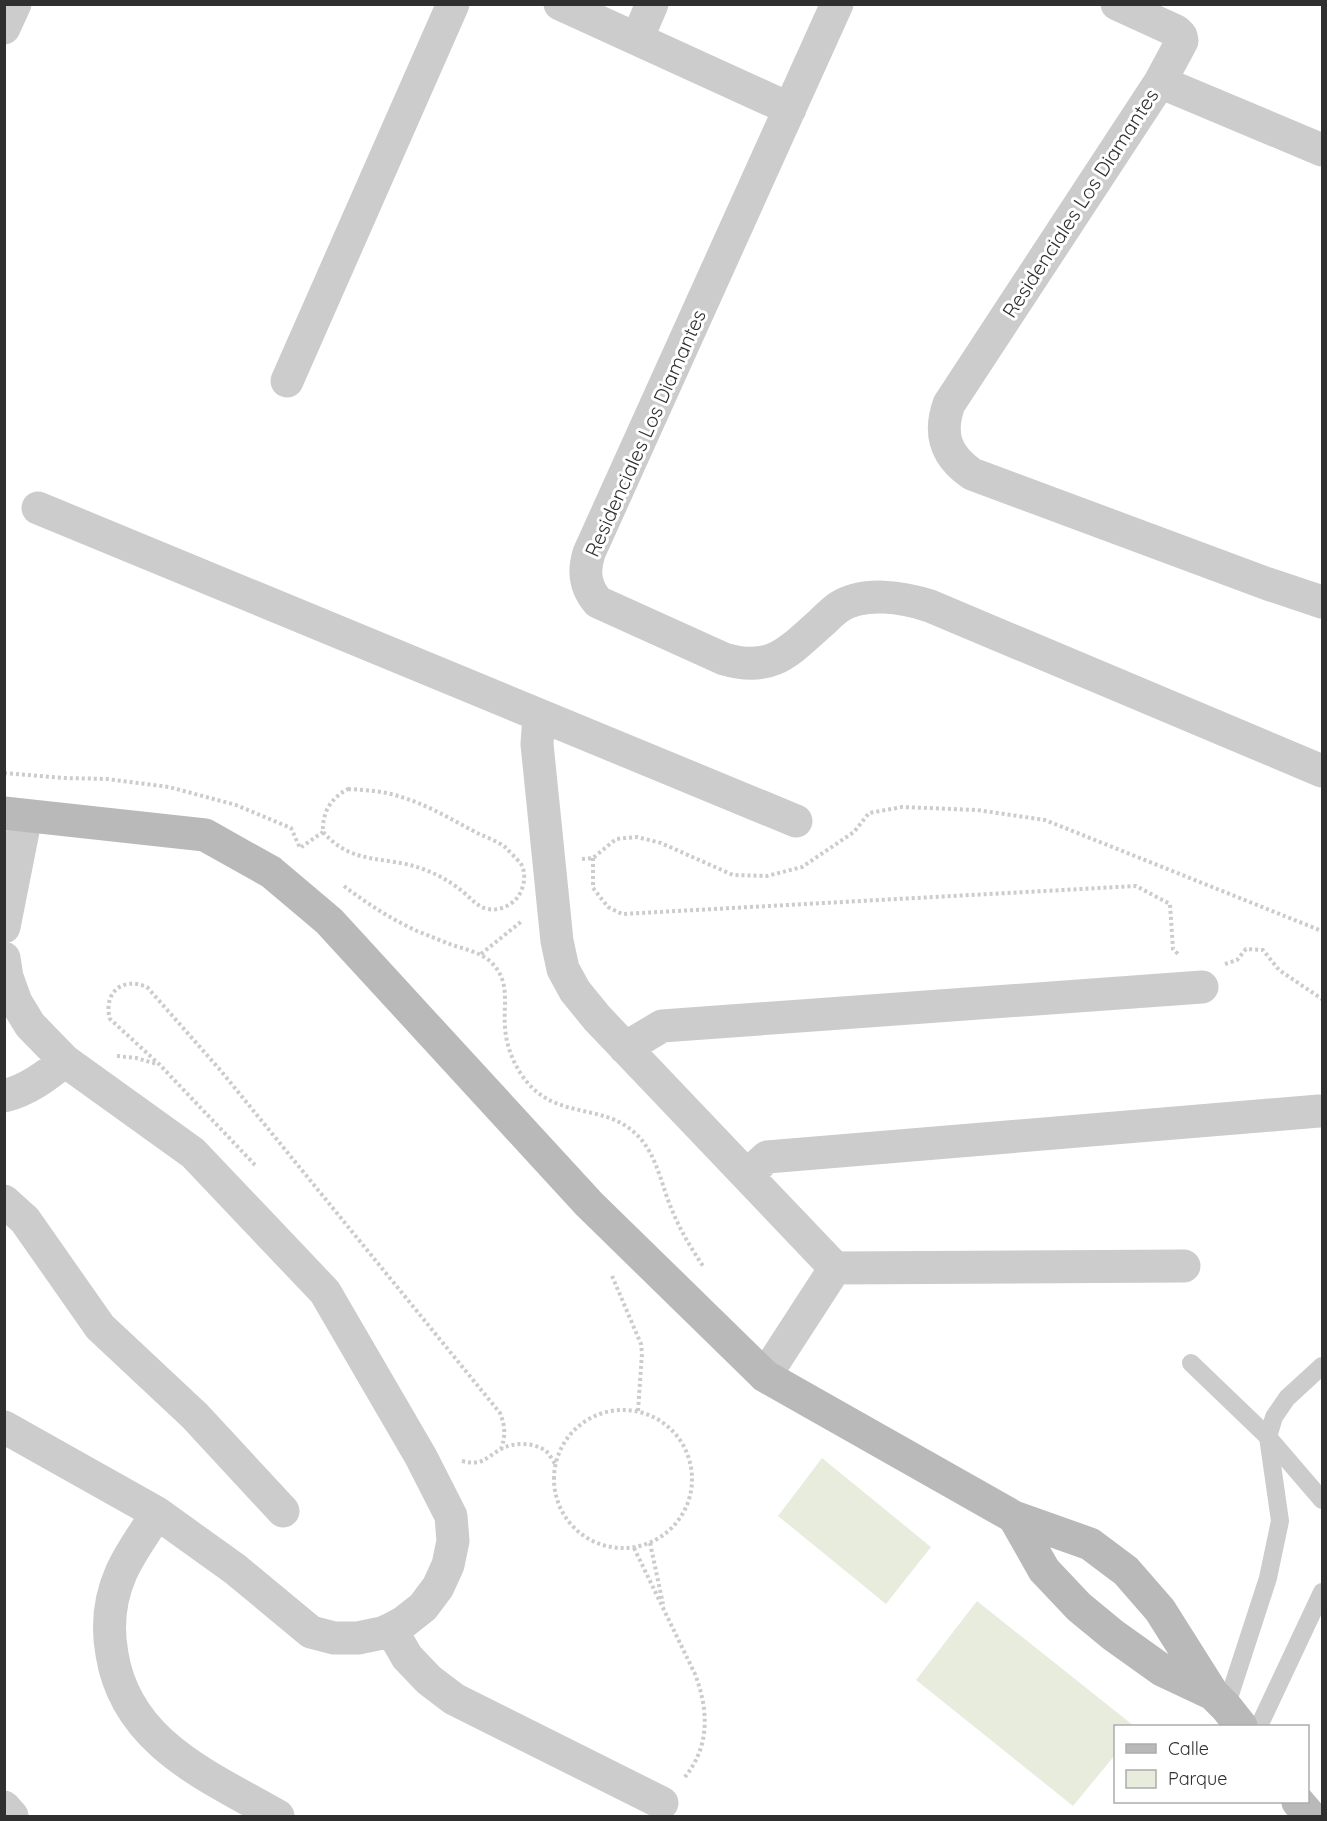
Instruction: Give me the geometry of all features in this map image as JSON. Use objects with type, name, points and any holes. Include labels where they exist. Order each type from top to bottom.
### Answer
[{"type":"street","points":[[4,28],[15,4]]},
{"type":"street","points":[[287,381],[453,4]]},
{"type":"street","points":[[561,4],[790,109]]},
{"type":"street","points":[[637,39],[652,4]]},
{"type":"street","name":"Residenciales Los Diamantes","points":[[837,4],[589,553],[585,570],[593,596],[598,602],[724,659],[747,664],[770,661],[785,655],[840,606],[862,599],[885,597],[908,599],[930,606],[1323,771]]},
{"type":"street","name":"Residenciales Los Diamantes","points":[[1117,4],[1176,32],[1181,36],[1182,41],[1160,82],[949,405],[943,427],[945,439],[955,459],[972,474],[1268,584],[1323,602]]},
{"type":"street","points":[[1160,82],[1323,150]]},
{"type":"street","points":[[38,507],[796,821]]},
{"type":"street","points":[[539,715],[537,744],[557,940],[563,969],[575,991],[597,1018],[836,1268],[1184,1266]]},
{"type":"street","points":[[4,927],[15,814],[205,835],[271,872],[329,921],[589,1204],[765,1376],[1014,1517],[1090,1544],[1126,1571],[1160,1610],[1227,1709]]},
{"type":"street","points":[[4,958],[7,977],[16,1002],[30,1025],[64,1061],[193,1153],[325,1292],[421,1457],[451,1516],[453,1541],[448,1565],[438,1587],[423,1607],[391,1629],[358,1638],[334,1638],[311,1632],[235,1569],[157,1514],[7,1434]]},
{"type":"street","points":[[625,1048],[662,1026],[1210,977]]},
{"type":"street","points":[[4,1096],[14,1094],[41,1080],[64,1061]]},
{"type":"street","points":[[747,1175],[767,1157],[1318,1111]]},
{"type":"street","points":[[4,1200],[25,1220],[100,1327],[195,1416],[283,1511]]},
{"type":"street","points":[[765,1376],[836,1268]]},
{"type":"street","points":[[157,1514],[121,1572],[111,1605],[109,1639],[114,1672],[128,1704],[155,1739],[190,1766],[278,1816]]},
{"type":"street","points":[[1014,1517],[1044,1570],[1079,1607],[1162,1670],[1227,1709]]},
{"type":"street","points":[[391,1629],[407,1657],[429,1680],[454,1699],[662,1803]]},
{"type":"street","points":[[1299,1803],[1310,1816]]},
{"type":"street","points":[[4,1807],[12,1816]]},
{"type":"lane","points":[[1191,1363],[1268,1437],[1323,1500]]},
{"type":"lane","points":[[1227,1709],[1268,1578],[1280,1521],[1268,1437],[1274,1417],[1287,1398],[1323,1366]]},
{"type":"lane","points":[[1259,1725],[1323,1592]]},
{"type":"path","points":[[348,789],[373,790],[415,801],[504,847],[522,865],[524,885],[520,894],[505,907],[487,909],[478,906],[445,879],[425,870],[399,861],[356,856],[340,848],[322,832],[322,821],[331,801],[339,794],[348,789]]},
{"type":"path","points":[[1181,957],[1173,949],[1170,904],[1136,886],[622,914],[608,907],[593,888],[592,858],[616,839],[637,837],[661,843],[733,875],[767,876],[802,867],[854,832],[869,813],[902,807],[977,810],[1045,820],[1323,931]]},
{"type":"path","points":[[289,844],[300,848]]},
{"type":"path","points":[[335,879],[383,913],[415,930],[481,954],[492,963],[504,985],[508,1044],[513,1061],[522,1077],[549,1100],[565,1108],[601,1115],[619,1122],[635,1133],[655,1162],[672,1212],[707,1273]]},
{"type":"path","points":[[481,954],[553,896]]},
{"type":"path","points":[[1210,977],[1237,960],[1246,949],[1263,950],[1279,970],[1323,999]]},
{"type":"path","points":[[261,1173],[160,1065],[110,1019],[107,1010],[109,999],[114,991],[130,983],[139,983],[147,987],[221,1071],[500,1413],[505,1437],[501,1449]]},
{"type":"path","points":[[608,1267],[641,1344],[638,1411]]},
{"type":"path","points":[[622,1409],[638,1411],[668,1426],[680,1440],[688,1455],[692,1472],[691,1490],[678,1521],[665,1534],[650,1543],[634,1548],[619,1549],[604,1546],[578,1532],[568,1521],[555,1494],[555,1464],[568,1436],[592,1416],[622,1409]]},
{"type":"path","points":[[454,1458],[471,1463],[478,1462],[493,1456],[501,1449],[522,1444],[547,1452],[555,1464]]},
{"type":"path","points":[[650,1543],[664,1610]]},
{"type":"path","points":[[634,1548],[695,1674],[702,1691],[705,1708],[705,1726],[698,1755],[691,1769],[662,1803]]},
{"type":"green space","points":[[822,1458],[931,1547],[886,1604],[778,1516]]},
{"type":"green space","points":[[977,1601],[1133,1725],[1114,1725],[1114,1756],[1073,1806],[916,1680]]}]
